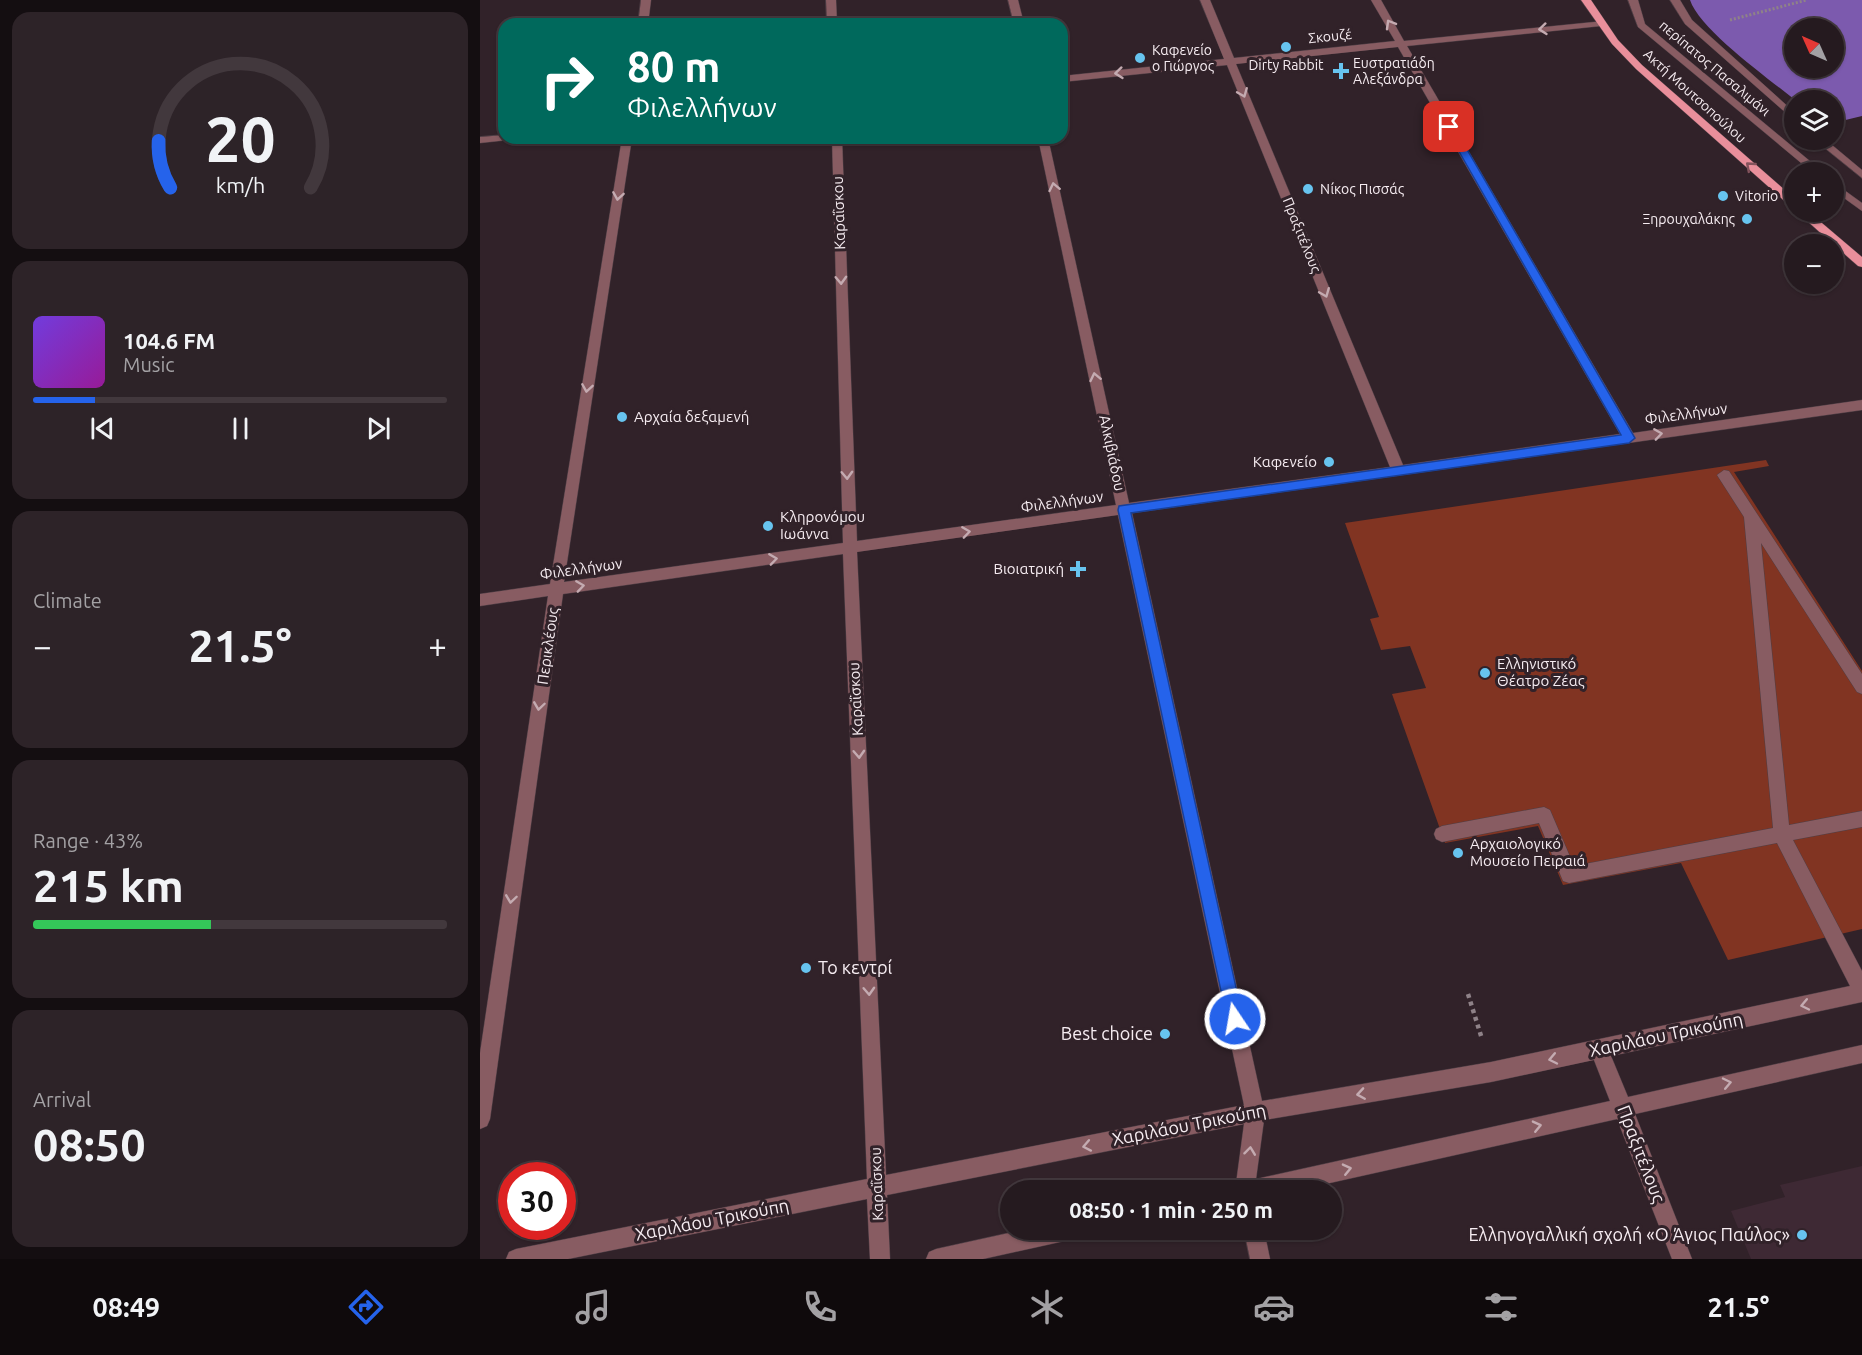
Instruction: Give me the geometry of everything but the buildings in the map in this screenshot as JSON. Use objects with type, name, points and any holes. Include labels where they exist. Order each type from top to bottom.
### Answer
[{"type":"main road","name":"Ακτή Μουτσοπούλου","points":[[1586,0],[1601,23],[1639,67],[1784,195]]},
{"type":"main road","points":[[1815,222],[1862,263]]},
{"type":"street","points":[[644,18],[646,0]]},
{"type":"street","points":[[831,0],[832,18]]},
{"type":"street","points":[[1013,0],[1018,18]]},
{"type":"street","name":"Πραξιτέλους","points":[[1205,0],[1399,471]]},
{"type":"street","points":[[1376,0],[1629,438]]},
{"type":"street","name":"περίπατος Πασαλιμάνι","points":[[1633,0],[1641,25],[1806,162]]},
{"type":"street","points":[[1675,0],[1682,14],[1695,29],[1784,108]]},
{"type":"street","name":"Σκουζέ","points":[[1068,78],[1601,23]]},
{"type":"street","points":[[480,140],[498,138]]},
{"type":"street","name":"Περικλέους","points":[[480,1119],[556,590],[626,144]]},
{"type":"street","name":"Καραΐσκου","points":[[837,144],[850,548],[880,1259]]},
{"type":"street","name":"Αλκιβιάδου","points":[[1044,144],[1255,1112],[1248,1180]]},
{"type":"street","points":[[1832,150],[1862,175]]},
{"type":"street","points":[[1844,194],[1862,208]]},
{"type":"street","name":"Φιλελλήνων","points":[[480,600],[1862,405]]},
{"type":"street","points":[[1724,474],[1862,687]]},
{"type":"street","points":[[1751,516],[1782,836],[1862,991]]},
{"type":"street","points":[[1442,834],[1544,815],[1569,875],[1862,819]]},
{"type":"street","name":"Χαριλάου Τρικούπη","points":[[516,1259],[1255,1112],[1491,1072],[1862,991]]},
{"type":"street","name":"Πραξιτέλους","points":[[1599,1049],[1624,1106],[1682,1259]]},
{"type":"street","points":[[1296,1180],[1862,1054]]},
{"type":"street","points":[[936,1259],[1024,1240]]},
{"type":"street","points":[[1256,1240],[1260,1259]]},
{"type":"path","points":[[1695,29],[1807,0]]},
{"type":"path","points":[[1468,993],[1476,1017]]},
{"type":"shaded area","points":[[1690,0],[1862,0],[1862,116],[1844,120],[1844,90],[1784,91],[1736,53],[1707,25]]},
{"type":"shaded area","points":[[1766,460],[1769,466],[1734,472],[1862,671],[1862,929],[1728,960],[1681,863],[1563,885],[1538,826],[1445,843],[1392,694],[1426,688],[1410,646],[1381,650],[1370,619],[1379,617],[1345,523]]},
{"type":"shaded area","name":"Ελληνογαλλική σχολή «Ο Άγιος Παύλος»","points":[[1862,1166],[1862,1259],[1751,1259],[1731,1211],[1785,1197],[1780,1185]]},
{"type":"place","name":"Dirty Rabbit","points":[[1286,47]]},
{"type":"place","name":"Καφενείο ο Γιώργος","points":[[1140,58]]},
{"type":"place","name":"Ευστρατιάδη Αλεξάνδρα","points":[[1341,71]]},
{"type":"place","name":"Νίκος Πισσάς","points":[[1308,189]]},
{"type":"place","name":"Vitorio","points":[[1723,196]]},
{"type":"place","name":"Ξηρουχαλάκης","points":[[1747,219]]},
{"type":"place","name":"Αρχαία δεξαμενή","points":[[622,417]]},
{"type":"place","name":"Καφενείο","points":[[1329,462]]},
{"type":"place","name":"Κληρονόμου Ιωάννα","points":[[768,526]]},
{"type":"place","name":"Βιοιατρική","points":[[1078,569]]},
{"type":"place","name":"Ελληνιστικό Θέατρο Ζέας","points":[[1485,673]]},
{"type":"place","name":"Αρχαιολογικό Μουσείο Πειραιά","points":[[1458,853]]},
{"type":"place","name":"Το κεντρί","points":[[806,968]]},
{"type":"place","name":"Best choice","points":[[1165,1034]]},
{"type":"place","name":"Ελληνογαλλική σχολή «Ο Άγιος Παύλος»","points":[[1802,1235]]},
{"type":"route","points":[[1235,1019],[1124,510],[1629,438],[1449,127]]}]
